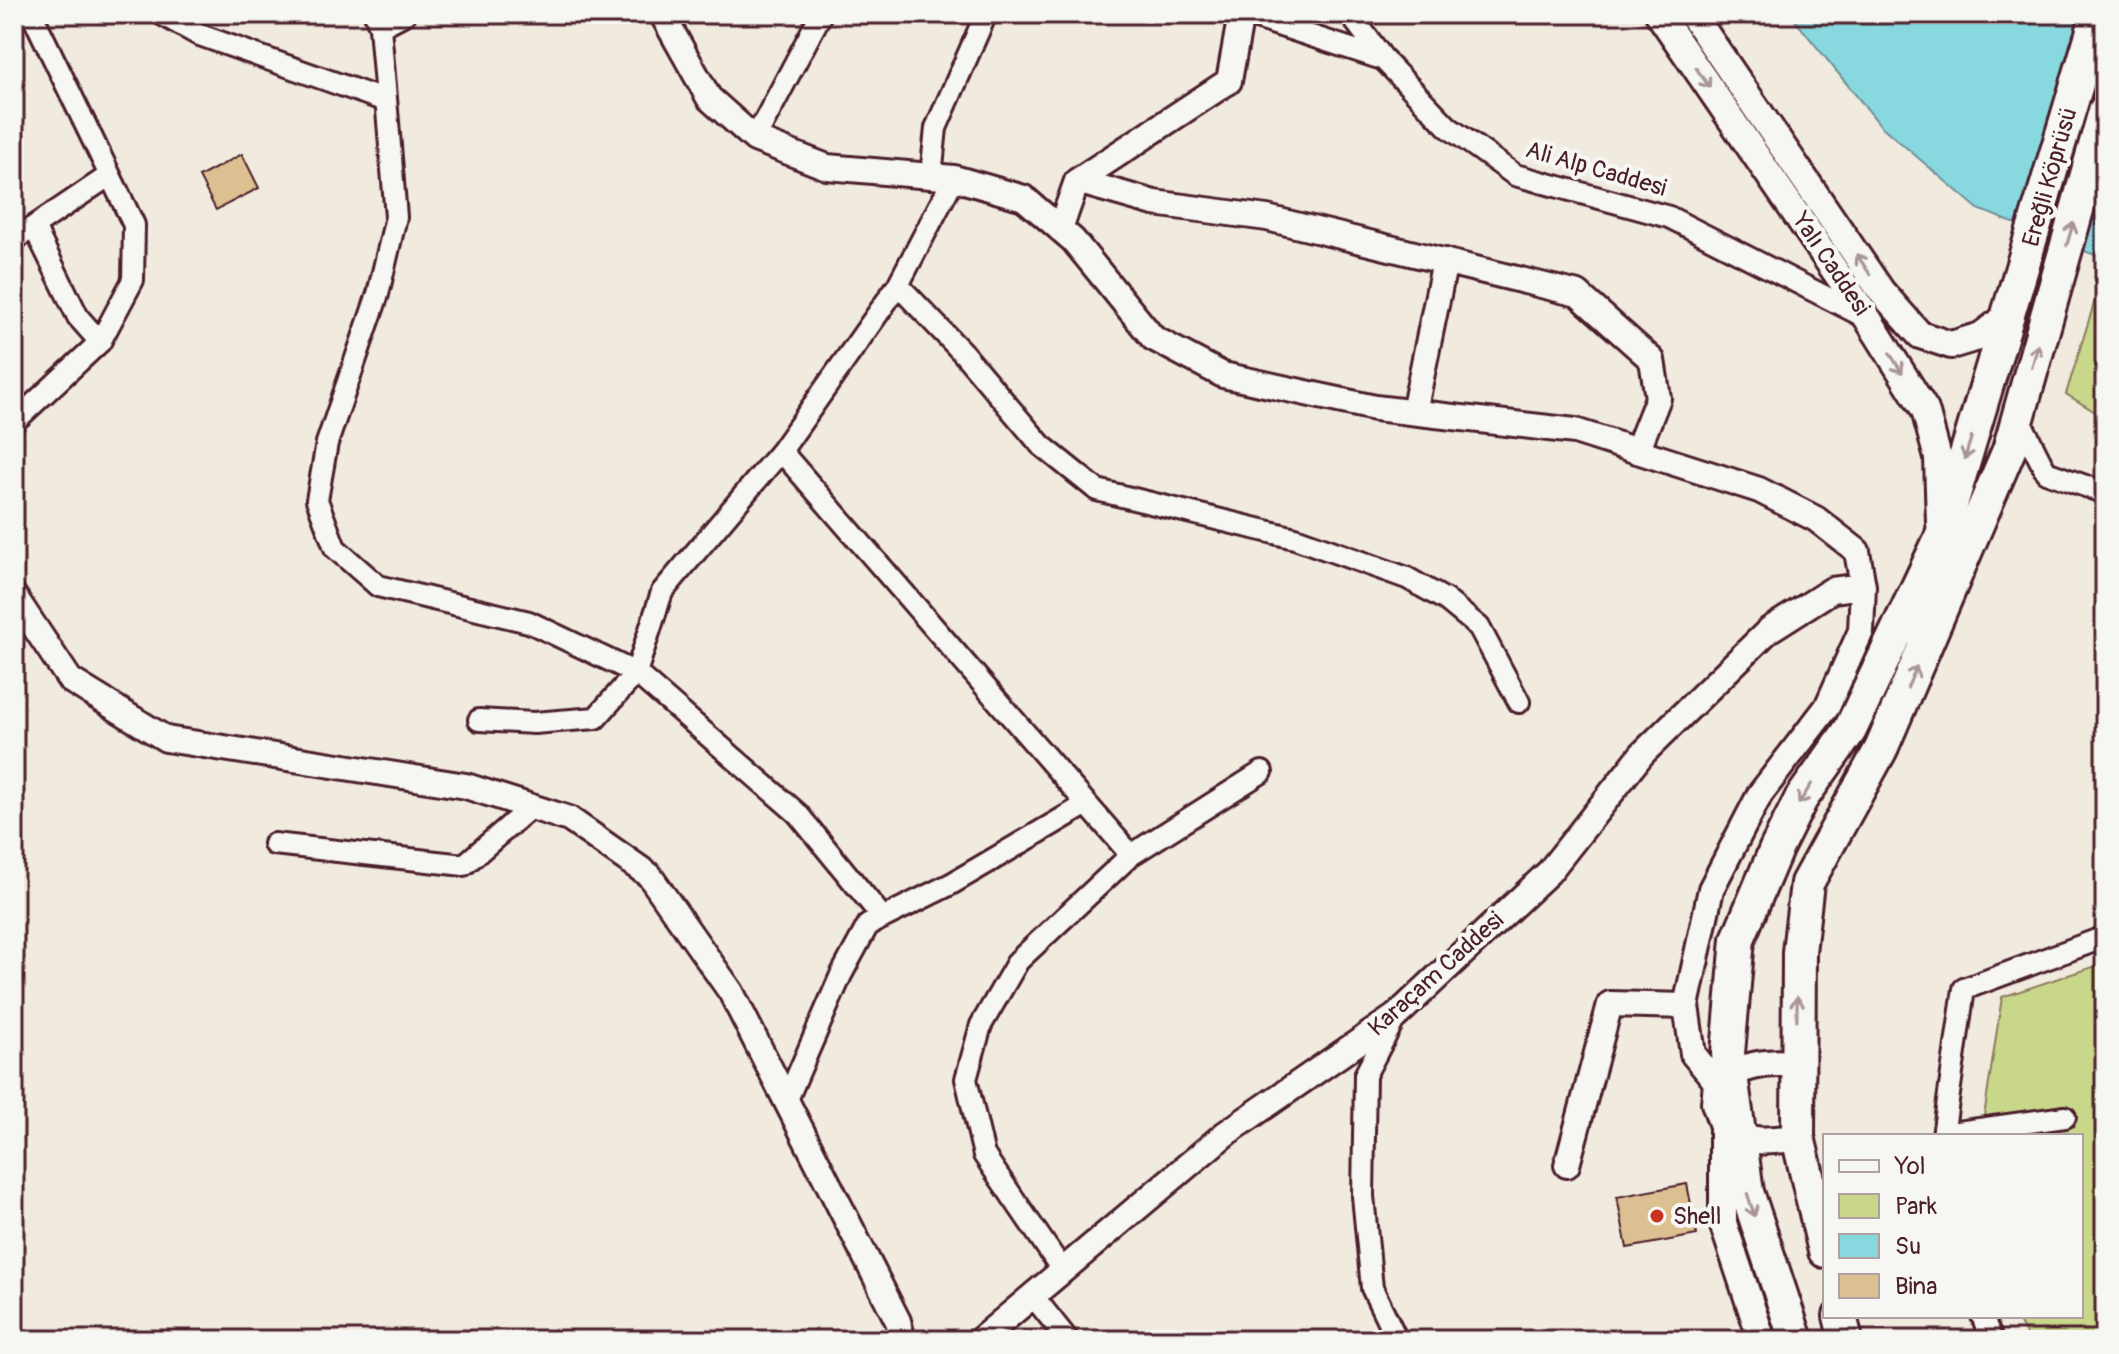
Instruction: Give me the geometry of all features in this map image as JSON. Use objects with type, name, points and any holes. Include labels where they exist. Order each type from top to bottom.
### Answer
[{"type":"highway","name":"Ereğli Köprüsü","points":[[1796,1340],[1747,1192],[1731,1131],[1724,1078],[1738,939],[1801,799],[1850,730],[1941,538],[2098,14]]},
{"type":"highway","name":"Ereğli Köprüsü","points":[[1823,1243],[1798,1137],[1799,952],[1807,883],[1881,749],[2009,450],[2105,111]]},
{"type":"highway","points":[[1840,1318],[1846,1340]]},
{"type":"main road","name":"Yalı Caddesi","points":[[1659,14],[1868,319],[1925,410],[1938,458],[1941,538]]},
{"type":"main road","name":"Yalı Caddesi","points":[[1692,14],[1881,291],[1920,335],[1951,345],[1981,336],[2012,304]]},
{"type":"main road","points":[[1724,1078],[1766,1061],[1796,1064]]},
{"type":"main road","points":[[1762,1340],[1723,1223],[1731,1131],[1772,1142],[1798,1137]]},
{"type":"street","points":[[14,422],[100,342],[133,280],[134,225],[32,14]]},
{"type":"street","points":[[161,14],[197,34],[386,101]]},
{"type":"street","points":[[405,14],[378,20],[396,217],[378,294],[327,443],[317,500],[335,548],[378,586],[529,622],[636,673],[797,813],[883,918]]},
{"type":"street","points":[[662,14],[709,98],[755,139],[827,167],[942,177],[1024,198],[1060,229],[1153,338],[1223,375],[1375,408],[1575,431],[1759,490],[1816,519],[1857,551],[1863,586],[1861,631],[1827,707],[1760,794],[1711,889],[1686,1006],[1693,1054],[1724,1078]]},
{"type":"street","points":[[755,139],[821,14]]},
{"type":"street","points":[[479,720],[534,723],[596,718],[636,673],[662,592],[781,451],[898,285],[942,177],[936,128],[986,14]]},
{"type":"street","points":[[1060,229],[1077,181],[1229,81],[1243,14],[1385,61]]},
{"type":"street","name":"Ali Alp Caddesi","points":[[1350,14],[1385,61],[1448,127],[1515,175],[1669,217],[1868,319]]},
{"type":"street","points":[[14,240],[35,229],[110,175]]},
{"type":"street","points":[[1077,181],[1154,203],[1267,218],[1578,294],[1652,360],[1658,398],[1637,451]]},
{"type":"street","points":[[35,229],[78,317],[100,342]]},
{"type":"street","points":[[1414,412],[1445,261]]},
{"type":"street","points":[[898,285],[964,354],[1041,445],[1097,490],[1295,538],[1407,578],[1446,600],[1479,627],[1519,702]]},
{"type":"street","points":[[2018,416],[2046,472],[2105,493]]},
{"type":"street","points":[[781,451],[1131,855]]},
{"type":"street","name":"Karaçam Caddesi","points":[[980,1340],[1225,1134],[1396,1016],[1549,872],[1642,754],[1769,630],[1832,590],[1863,586]]},
{"type":"street","points":[[14,596],[70,680],[166,739],[466,786],[569,819],[649,875],[731,992],[898,1321],[903,1340]]},
{"type":"street","points":[[1063,1271],[984,1155],[966,1079],[981,1025],[1018,961],[1131,855],[1262,772]]},
{"type":"street","points":[[786,1102],[841,975],[868,925],[951,884],[1087,804]]},
{"type":"street","points":[[274,844],[464,865],[531,807]]},
{"type":"street","points":[[1943,1134],[1964,989],[2105,937]]},
{"type":"street","points":[[1567,1165],[1610,1004],[1686,1006]]},
{"type":"street","points":[[1396,1016],[1365,1075],[1363,1196],[1372,1288],[1397,1340]]},
{"type":"street","points":[[1950,1134],[2065,1117]]},
{"type":"street","points":[[1033,1296],[1068,1340]]},
{"type":"street","points":[[1983,1318],[1990,1339]]},
{"type":"green space","points":[[2097,294],[2105,298],[2105,418],[2066,394]]},
{"type":"green space","points":[[2105,963],[2105,1340],[2029,1340],[2017,1318],[2083,1318],[2083,1134],[1981,1134],[2002,997]]},
{"type":"water","points":[[1790,14],[2105,14],[2105,259],[1978,209],[1881,126]]},
{"type":"building","points":[[242,154],[259,188],[216,210],[199,177]]},
{"type":"building","points":[[1687,1184],[1697,1235],[1627,1248],[1617,1197]]},
{"type":"place","name":"Shell","points":[[1657,1216]]}]
